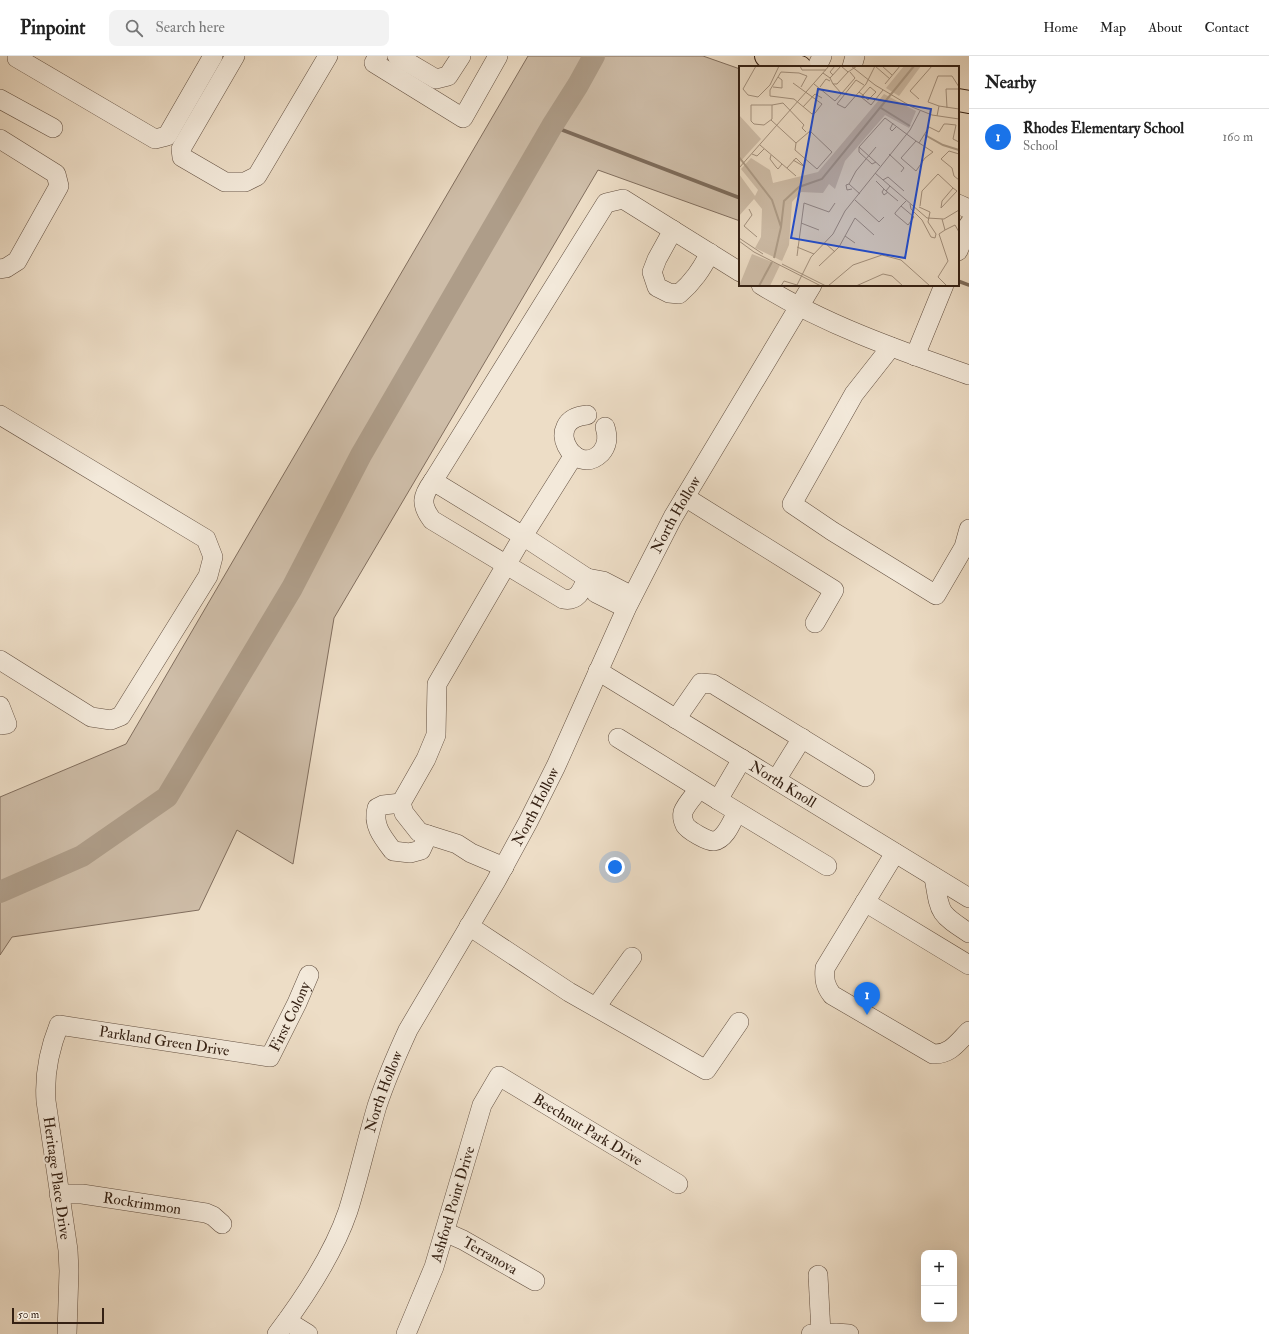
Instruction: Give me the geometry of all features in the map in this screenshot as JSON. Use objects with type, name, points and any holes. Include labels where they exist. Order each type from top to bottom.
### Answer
[{"type":"main road","points":[[766,56],[797,66]]},
{"type":"main road","points":[[959,100],[969,102]]},
{"type":"street","points":[[17,56],[17,58],[155,139],[167,136],[209,58]]},
{"type":"street","points":[[235,56],[181,150],[182,157],[225,182],[245,182],[257,176],[328,56]]},
{"type":"street","points":[[378,56],[374,63],[463,118],[498,56]]},
{"type":"street","points":[[410,59],[436,79],[448,76],[461,56]]},
{"type":"street","points":[[817,66],[822,56]]},
{"type":"street","points":[[852,66],[855,56]]},
{"type":"street","points":[[0,99],[52,128]]},
{"type":"street","points":[[0,140],[56,174],[59,186],[17,261],[6,268],[0,269]]},
{"type":"street","points":[[587,578],[577,598],[568,600],[563,599],[432,520],[427,513],[424,503],[425,492],[606,203],[623,199],[739,271]]},
{"type":"street","points":[[959,204],[969,209]]},
{"type":"street","points":[[959,249],[969,224]]},
{"type":"street","points":[[673,230],[657,259],[652,272],[657,287],[669,293],[679,294],[691,284],[702,269],[710,253]]},
{"type":"street","points":[[763,286],[838,326],[890,347],[969,375]]},
{"type":"street","name":"North Hollow","points":[[282,1327],[307,1291],[339,1233],[348,1211],[378,1105],[400,1048],[424,1002],[504,867],[556,766],[629,602],[673,517],[811,286]]},
{"type":"street","points":[[915,356],[944,286]]},
{"type":"street","points":[[890,347],[854,394],[792,504],[832,531],[936,595],[964,547],[969,529]]},
{"type":"street","points":[[0,415],[206,539],[213,557],[208,576],[121,716],[111,720],[91,717],[0,660]]},
{"type":"street","points":[[587,416],[580,416],[574,419],[565,429],[564,443],[567,449],[574,455],[585,459],[593,458],[599,454],[604,449],[607,442],[605,427]]},
{"type":"street","points":[[504,867],[471,853],[457,844],[419,832],[404,813],[401,803],[426,759],[436,735],[437,684],[523,536],[574,455]]},
{"type":"street","points":[[433,481],[523,536],[587,578],[603,581],[629,602]]},
{"type":"street","points":[[685,497],[834,590],[815,624]]},
{"type":"street","name":"North Knoll","points":[[598,671],[969,898]]},
{"type":"street","points":[[676,719],[701,683],[713,684],[865,777]]},
{"type":"street","points":[[0,706],[8,724],[0,725]]},
{"type":"street","points":[[618,738],[827,866]]},
{"type":"street","points":[[776,780],[802,738]]},
{"type":"street","points":[[718,800],[742,759]]},
{"type":"street","points":[[699,789],[684,812],[683,819],[684,824],[687,827],[708,840],[715,841],[720,838],[737,812]]},
{"type":"street","points":[[401,803],[383,805],[377,808],[375,815],[379,832],[394,851],[410,853],[421,850],[428,835]]},
{"type":"street","points":[[895,853],[825,968],[824,979],[827,988],[832,994],[934,1054],[940,1055],[947,1052],[969,1031]]},
{"type":"street","points":[[934,877],[938,903],[942,912],[948,920],[969,933]]},
{"type":"street","points":[[865,902],[969,964]]},
{"type":"street","points":[[469,926],[569,992],[706,1070],[738,1022]]},
{"type":"street","points":[[596,1007],[632,958]]},
{"type":"street","name":"First Colony","points":[[270,1057],[309,975]]},
{"type":"street","name":"Parkland Green Drive","points":[[59,1025],[270,1057]]},
{"type":"street","name":"Heritage Place Drive","points":[[59,1025],[47,1062],[45,1085],[69,1271],[67,1334]]},
{"type":"street","name":"Beechnut Park Drive","points":[[499,1076],[678,1184]]},
{"type":"street","name":"Ashford Point Drive","points":[[406,1334],[434,1268],[482,1105],[499,1076]]},
{"type":"street","name":"Rockrimmon","points":[[59,1194],[82,1194],[206,1213],[213,1216],[222,1224]]},
{"type":"street","name":"Terranova","points":[[445,1232],[463,1240],[535,1281]]},
{"type":"street","points":[[818,1275],[816,1334],[849,1334]]},
{"type":"street","points":[[282,1327],[308,1334]]},
{"type":"shaded area","points":[[528,56],[703,56],[739,69],[739,221],[598,170],[334,618],[293,864],[237,830],[199,910],[12,937],[0,955],[0,797],[126,744]]},
{"type":"waterway","points":[[0,892],[82,856],[167,797],[292,588],[361,455],[594,56]]},
{"type":"waterway","points":[[552,126],[739,198]]},
{"type":"waterway","points":[[959,281],[969,285]]},
{"type":"place","name":"Rhodes Elementary School","points":[[867,1015]]}]
